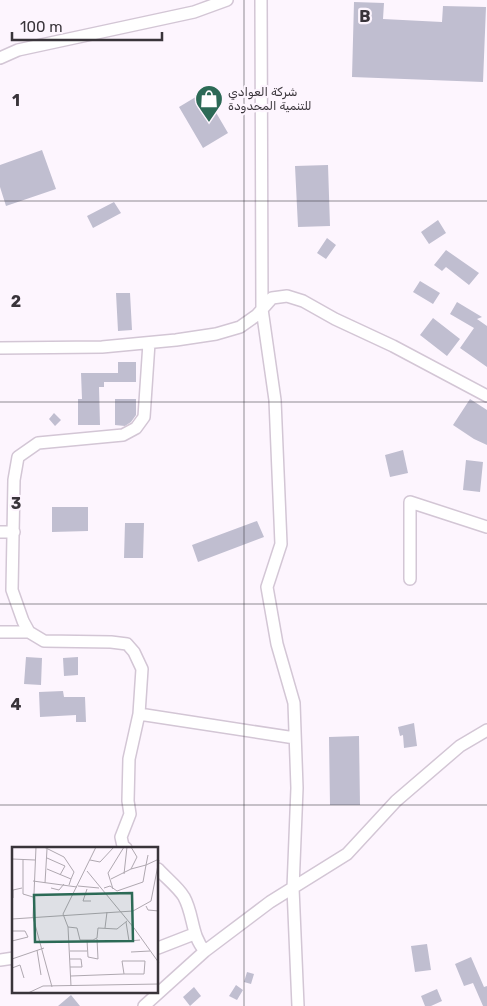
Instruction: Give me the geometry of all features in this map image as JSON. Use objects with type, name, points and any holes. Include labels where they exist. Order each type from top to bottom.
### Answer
[{"type":"street","points":[[0,58],[18,50],[194,12],[227,0]]},
{"type":"street","points":[[261,0],[262,309],[275,400],[281,535],[281,544],[268,587],[277,644],[294,703],[297,788],[293,888],[298,1006]]},
{"type":"street","points":[[0,348],[102,347],[216,334],[240,327],[257,315],[272,298],[287,296],[303,301],[335,319],[393,346],[487,396]]},
{"type":"street","points":[[124,847],[121,837],[130,814],[128,801],[129,759],[138,714],[142,670],[134,652],[127,644],[44,641],[30,632],[23,621],[12,590],[14,480],[18,457],[38,443],[123,435],[136,428],[144,417],[150,343]]},
{"type":"street","points":[[410,579],[410,502],[487,527]]},
{"type":"street","points":[[0,532],[14,532]]},
{"type":"street","points":[[0,632],[30,632]]},
{"type":"street","points":[[138,714],[295,738]]},
{"type":"street","points":[[159,992],[205,951],[270,902],[347,854],[396,801],[460,746],[487,730]]},
{"type":"street","points":[[159,870],[183,896],[192,917],[194,934],[198,944],[205,951]]},
{"type":"street","points":[[159,948],[194,934]]},
{"type":"street","points":[[144,1006],[157,994]]},
{"type":"building","points":[[354,2],[384,3],[383,19],[442,22],[443,6],[486,7],[483,82],[352,77]]},
{"type":"building","points":[[204,92],[228,133],[203,148],[179,107]]},
{"type":"building","points":[[42,150],[56,189],[6,206],[0,187],[0,165]]},
{"type":"building","points":[[328,165],[330,226],[298,227],[295,166]]},
{"type":"building","points":[[114,202],[121,213],[93,228],[87,216]]},
{"type":"building","points":[[438,220],[446,233],[429,244],[421,232]]},
{"type":"building","points":[[327,238],[336,245],[326,259],[317,253]]},
{"type":"building","points":[[446,250],[479,273],[469,285],[446,267],[442,271],[434,265]]},
{"type":"building","points":[[420,281],[440,293],[433,304],[413,292]]},
{"type":"building","points":[[116,293],[130,293],[132,330],[118,331]]},
{"type":"building","points":[[457,302],[482,317],[477,319],[487,326],[487,367],[460,348],[474,328],[450,314]]},
{"type":"building","points":[[433,318],[460,339],[447,356],[420,335]]},
{"type":"building","points":[[118,362],[136,362],[136,382],[104,382],[104,387],[99,387],[100,425],[78,425],[78,399],[82,399],[81,373],[118,373]]},
{"type":"building","points":[[115,399],[136,399],[136,415],[125,426],[115,425]]},
{"type":"building","points":[[470,399],[487,410],[487,445],[453,425]]},
{"type":"building","points":[[54,413],[61,420],[55,426],[49,419]]},
{"type":"building","points":[[403,450],[408,473],[390,477],[385,455]]},
{"type":"building","points":[[466,460],[483,462],[480,492],[463,490]]},
{"type":"building","points":[[52,507],[88,507],[88,531],[52,532]]},
{"type":"building","points":[[257,521],[264,537],[198,562],[192,545]]},
{"type":"building","points":[[125,523],[144,523],[143,558],[124,558]]},
{"type":"building","points":[[26,657],[42,658],[41,685],[24,684]]},
{"type":"building","points":[[78,657],[78,675],[64,676],[63,658]]},
{"type":"building","points":[[63,691],[64,697],[85,697],[86,722],[76,722],[76,715],[40,717],[39,692]]},
{"type":"building","points":[[414,723],[417,746],[404,748],[403,735],[400,736],[398,727]]},
{"type":"building","points":[[359,736],[360,805],[330,805],[329,737]]},
{"type":"building","points":[[427,944],[431,970],[415,972],[411,946]]},
{"type":"building","points":[[471,957],[484,987],[487,986],[487,1006],[483,1006],[473,983],[464,986],[455,964]]},
{"type":"building","points":[[247,972],[254,974],[251,984],[244,982]]},
{"type":"building","points":[[236,985],[243,990],[237,1000],[229,996]]},
{"type":"building","points":[[194,987],[201,996],[190,1006],[183,997]]},
{"type":"building","points":[[437,989],[442,1001],[431,1006],[425,1006],[421,996]]},
{"type":"building","points":[[71,995],[80,1006],[58,1006]]},
{"type":"place","name":"شركة العوادي للتنمية المحدودة","points":[[209,123]]}]
